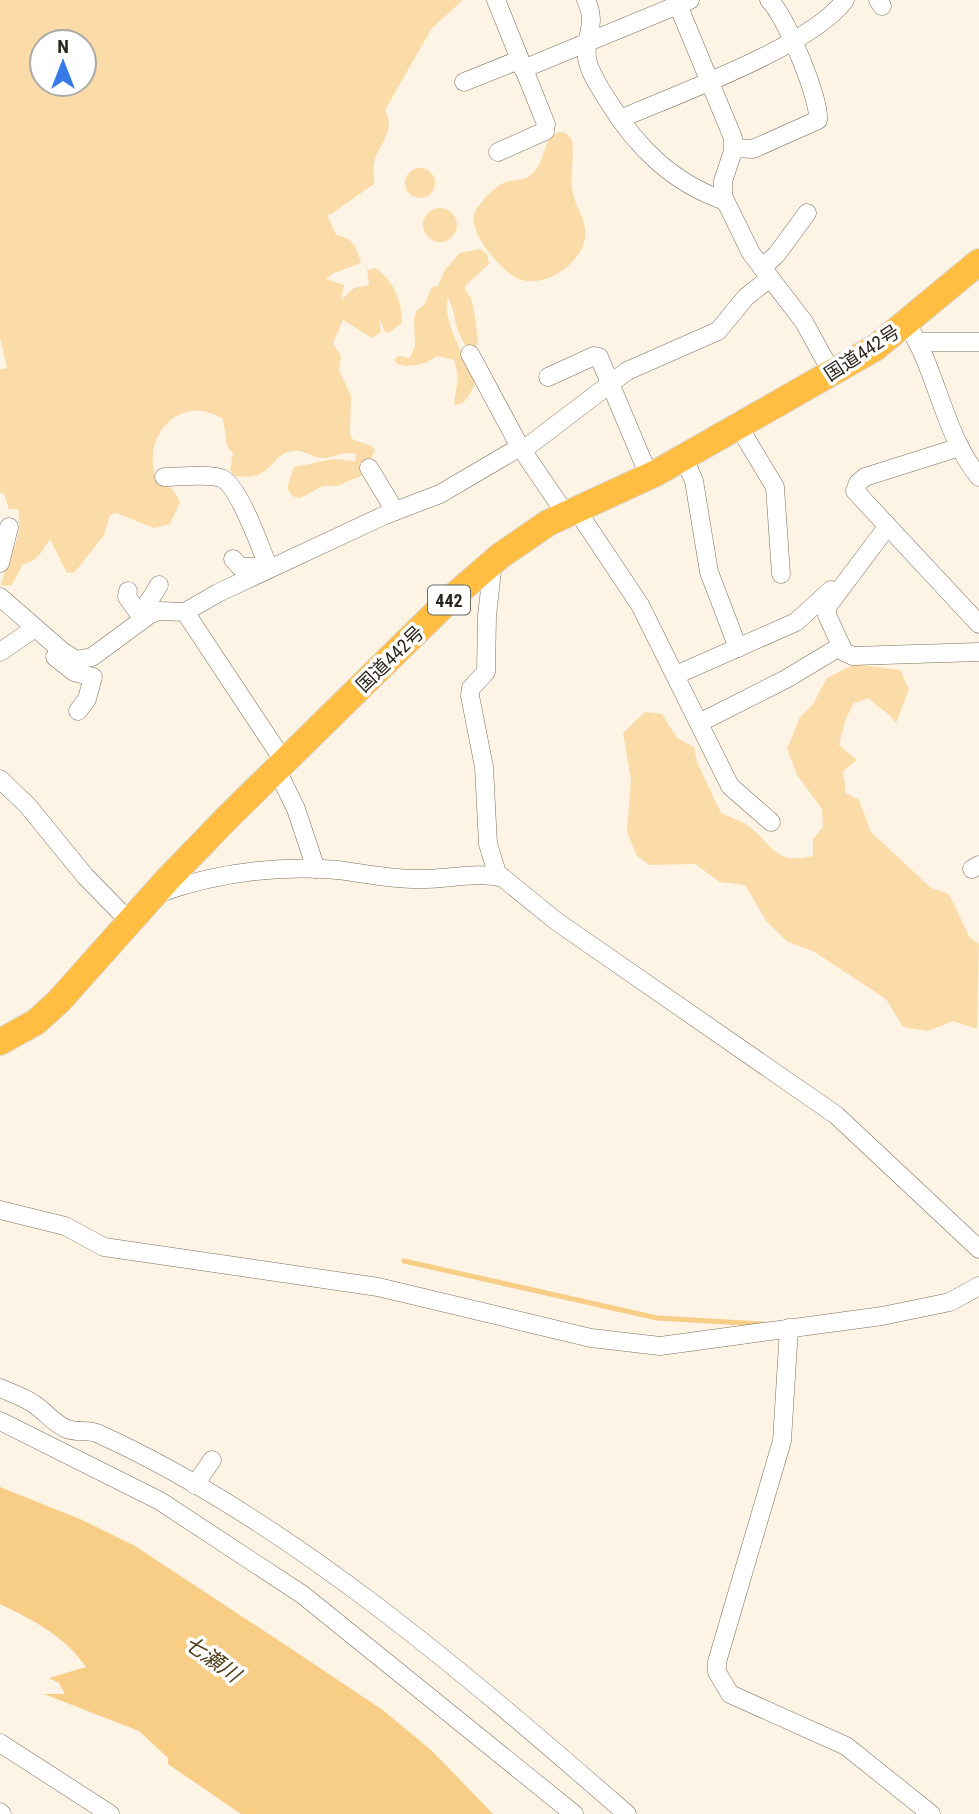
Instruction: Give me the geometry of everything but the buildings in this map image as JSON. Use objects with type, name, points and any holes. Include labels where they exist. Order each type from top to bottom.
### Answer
[{"type":"highway","name":"国道442号","points":[[0,1042],[29,1027],[50,1010],[152,896],[449,600],[493,562],[533,532],[570,511],[684,458],[887,341],[913,333],[979,262]]},
{"type":"street","points":[[496,0],[546,124],[545,131],[498,152]]},
{"type":"street","points":[[587,0],[593,21],[587,57],[620,119],[647,153],[675,176],[696,190],[725,201]]},
{"type":"street","points":[[733,148],[753,149],[818,120],[818,105],[792,42],[769,0]]},
{"type":"street","points":[[620,119],[792,42],[834,13],[845,0]]},
{"type":"street","points":[[464,82],[589,41],[684,2],[710,80],[732,134],[733,148],[723,181],[725,201],[766,273],[804,322],[832,373]]},
{"type":"street","points":[[0,597],[73,659],[84,659],[142,616],[159,611],[185,612],[271,567],[395,511],[449,490],[522,448],[636,366],[718,331],[766,273],[807,213]]},
{"type":"street","points":[[913,333],[979,342]]},
{"type":"street","points":[[913,333],[960,447],[979,477]]},
{"type":"street","points":[[470,354],[522,448],[640,605],[730,786],[771,822]]},
{"type":"street","points":[[548,377],[594,356],[602,360],[649,476]]},
{"type":"street","points":[[739,427],[775,487],[781,574]]},
{"type":"street","points":[[960,447],[861,479],[856,496],[979,624]]},
{"type":"street","points":[[684,458],[694,481],[709,572],[738,648]]},
{"type":"street","points":[[369,468],[395,511]]},
{"type":"street","points":[[163,477],[216,477],[227,482],[271,567]]},
{"type":"street","points":[[0,563],[9,527]]},
{"type":"street","points":[[887,527],[842,585],[827,611],[844,652],[853,656],[979,652]]},
{"type":"street","points":[[233,559],[240,567],[271,567]]},
{"type":"street","points":[[493,562],[487,616],[486,672],[471,688],[470,696],[483,758],[493,867],[556,920],[836,1115],[979,1249]]},
{"type":"street","points":[[142,616],[159,585]]},
{"type":"street","points":[[676,675],[796,622],[835,586],[842,585]]},
{"type":"street","points":[[128,591],[127,597],[142,616]]},
{"type":"street","points":[[185,612],[281,766],[316,869]]},
{"type":"street","points":[[0,652],[35,628]]},
{"type":"street","points":[[53,644],[55,658],[74,672],[93,677],[87,699],[78,711]]},
{"type":"street","points":[[699,723],[786,679],[841,646]]},
{"type":"street","points":[[0,779],[28,806],[85,876],[130,922]]},
{"type":"street","points":[[152,896],[245,871],[316,869],[417,879],[485,875],[503,877]]},
{"type":"street","points":[[0,1210],[65,1226],[104,1247],[378,1287],[592,1338],[668,1345],[847,1321],[939,1304],[965,1296],[979,1286]]},
{"type":"street","points":[[789,1328],[782,1441],[720,1650],[717,1672],[730,1694],[846,1746],[931,1814]]},
{"type":"street","points":[[0,1388],[34,1404],[52,1421],[68,1429],[98,1434],[195,1485],[314,1561],[469,1679],[627,1814]]},
{"type":"street","points":[[0,1421],[160,1501],[294,1588],[382,1656],[574,1814]]},
{"type":"street","points":[[195,1485],[212,1460]]},
{"type":"street","points":[[0,1743],[110,1814]]},
{"type":"shaded area","points":[[0,0],[463,0],[432,28],[385,110],[389,123],[375,159],[374,184],[331,214],[327,214],[336,235],[347,238],[353,244],[361,263],[334,273],[326,279],[344,285],[341,300],[354,288],[369,285],[367,270],[376,268],[392,286],[402,315],[402,323],[388,333],[379,318],[381,332],[372,338],[343,320],[333,343],[341,356],[339,370],[351,396],[350,434],[352,439],[375,450],[363,475],[337,486],[323,486],[300,498],[292,496],[287,488],[294,467],[334,459],[355,461],[356,454],[323,458],[295,450],[278,458],[264,472],[248,477],[235,476],[230,470],[233,454],[227,446],[223,419],[207,412],[191,411],[178,415],[167,424],[158,436],[154,450],[153,466],[158,483],[173,489],[180,502],[170,524],[154,528],[116,513],[110,515],[104,535],[75,572],[67,573],[50,539],[35,559],[23,564],[12,585],[1,586],[19,530],[18,509],[9,509],[4,494],[0,492],[0,369],[7,368],[0,338]]},
{"type":"shaded area","points":[[558,132],[566,133],[572,140],[572,186],[585,227],[585,239],[576,257],[560,272],[540,280],[519,279],[495,260],[480,240],[474,220],[475,212],[484,199],[498,187],[532,175],[549,140]]},
{"type":"shaded area","points":[[420,168],[430,173],[435,183],[430,193],[420,198],[410,193],[405,183],[410,173]]},
{"type":"shaded area","points":[[440,208],[452,213],[457,225],[452,237],[440,242],[428,237],[423,225],[428,213]]},
{"type":"shaded area","points":[[480,249],[487,254],[489,264],[465,286],[473,304],[478,341],[470,351],[458,330],[448,297],[451,328],[475,383],[465,401],[454,405],[458,376],[454,360],[437,356],[423,364],[408,366],[397,364],[395,360],[398,356],[410,358],[415,346],[414,318],[417,310],[425,304],[432,287],[438,286],[445,270],[460,253]]},
{"type":"shaded area","points":[[855,664],[900,670],[909,689],[896,723],[869,698],[854,703],[846,718],[839,745],[857,760],[843,771],[846,793],[859,800],[871,832],[931,888],[949,894],[970,938],[979,944],[977,1029],[953,1021],[928,1031],[903,1027],[886,999],[813,951],[788,942],[767,922],[745,885],[720,882],[695,864],[650,865],[637,856],[627,832],[631,780],[623,733],[645,712],[662,714],[677,738],[694,747],[697,762],[721,813],[747,825],[782,855],[790,858],[813,856],[813,839],[823,827],[822,809],[797,775],[787,749],[800,717],[813,704],[827,678]]},
{"type":"water","name":"七瀬川","points":[[0,1487],[80,1519],[135,1546],[299,1654],[384,1711],[432,1751],[493,1814],[241,1814],[168,1764],[168,1758],[139,1731],[44,1694],[65,1694],[59,1683],[49,1678],[86,1667],[58,1638],[0,1604]]},
{"type":"waterway","points":[[404,1261],[657,1318],[762,1324]]}]
